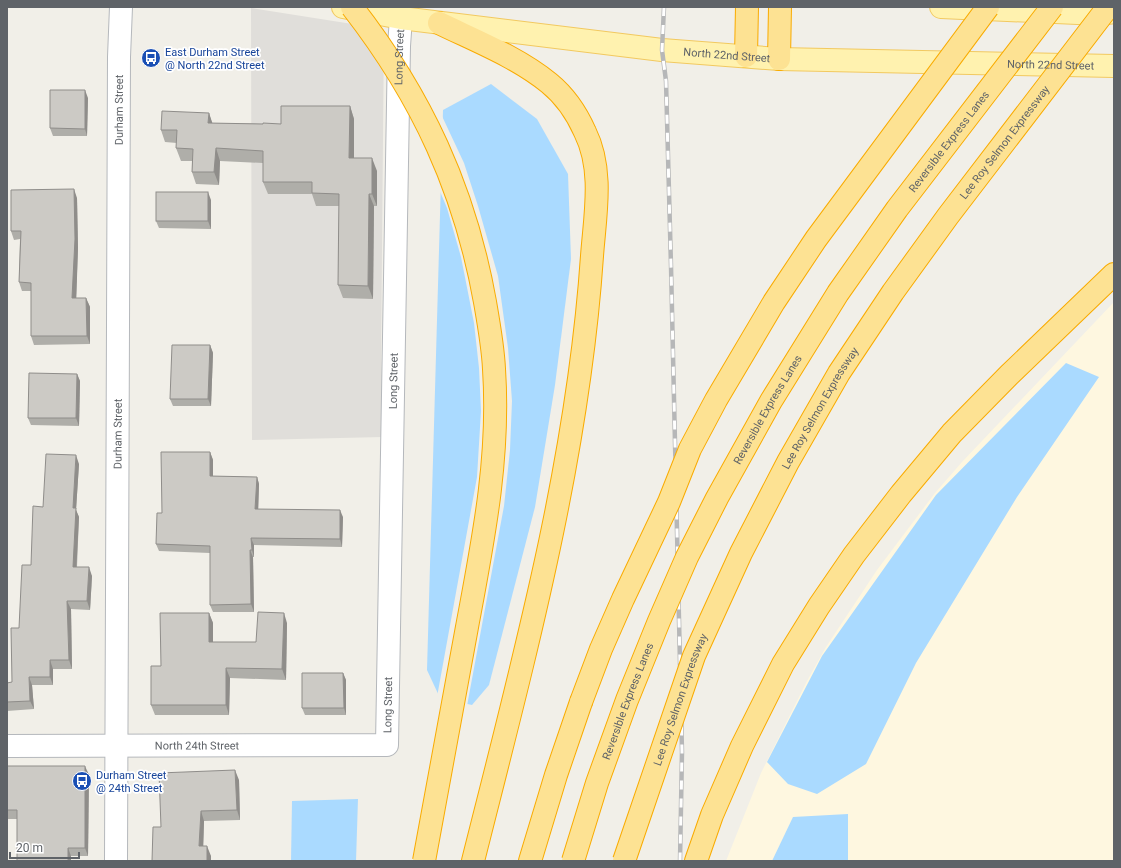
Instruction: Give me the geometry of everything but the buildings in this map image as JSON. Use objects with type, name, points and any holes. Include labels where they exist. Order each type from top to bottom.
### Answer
[{"type":"highway","points":[[352,7],[386,52],[419,107],[442,157],[458,198],[477,260],[490,333],[494,369],[495,440],[488,515],[424,861]]},
{"type":"highway","points":[[746,7],[746,56]]},
{"type":"highway","points":[[779,59],[780,7]]},
{"type":"highway","points":[[530,861],[556,775],[601,649],[623,598],[669,502],[690,449],[720,394],[774,302],[816,239],[988,7]]},
{"type":"highway","name":"Reversible Express Lanes","points":[[573,861],[597,783],[627,700],[659,621],[687,557],[717,498],[767,408],[838,293],[897,209],[1052,7]]},
{"type":"highway","name":"Lee Roy Selmon Expressway","points":[[624,861],[694,656],[741,553],[788,462],[839,373],[893,292],[953,210],[1108,7]]},
{"type":"highway","points":[[439,23],[525,66],[550,84],[577,115],[587,134],[594,156],[597,174],[597,193],[589,297],[568,452],[535,614],[473,861]]},
{"type":"highway","points":[[696,861],[712,815],[742,746],[783,664],[819,606],[854,555],[901,494],[952,433],[1114,274]]},
{"type":"main road","name":"North 22nd Street","points":[[343,7],[401,18],[662,50],[779,59],[1114,66]]},
{"type":"main road","points":[[942,7],[1100,14],[1114,12]]},
{"type":"street","name":"Durham Street","points":[[116,861],[119,58],[121,7]]},
{"type":"street","name":"Long Street","points":[[387,745],[399,54],[401,18]]},
{"type":"street","name":"North 24th Street","points":[[7,746],[387,745]]},
{"type":"shaded area","points":[[251,8],[384,29],[381,360],[383,437],[252,440]]},
{"type":"shaded area","points":[[1114,302],[1114,861],[726,861],[761,773],[807,681],[826,647],[877,570],[935,493],[962,462]]},
{"type":"water","points":[[491,84],[537,119],[568,174],[571,259],[555,385],[535,507],[489,685],[472,705],[440,698],[427,670],[443,110]]},
{"type":"water","points":[[1066,363],[1099,377],[1017,497],[916,663],[866,764],[817,794],[788,784],[767,762],[822,656],[936,495]]},
{"type":"water","points":[[358,799],[356,861],[291,861],[292,801]]},
{"type":"water","points":[[848,814],[848,861],[772,861],[793,817]]},
{"type":"pier","points":[[441,114],[464,163],[498,276],[508,348],[512,401],[510,450],[504,506],[467,706],[440,700],[437,697],[477,477],[481,411],[479,368],[474,323],[461,257],[447,208],[439,189]]},
{"type":"railway","points":[[664,7],[662,50],[666,81],[682,752],[680,861]]},
{"type":"place","name":"East Durham Street @ North 22nd Street","points":[[151,58]]},
{"type":"place","name":"Durham Street @ 24th Street","points":[[82,781]]}]
